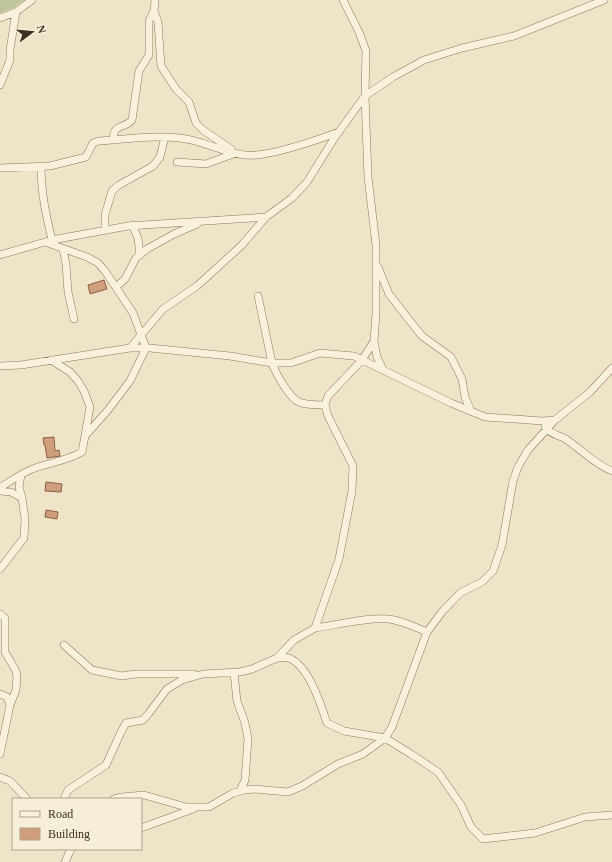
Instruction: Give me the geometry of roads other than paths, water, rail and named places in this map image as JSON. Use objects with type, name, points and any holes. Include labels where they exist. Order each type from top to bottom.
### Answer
[{"type":"street","points":[[0,18],[16,12],[32,0]]},
{"type":"street","points":[[113,140],[116,128],[129,123],[132,120],[139,70],[150,55],[149,21],[154,11],[155,0]]},
{"type":"street","points":[[343,0],[359,32],[366,51],[368,176],[376,245],[376,313],[374,341],[377,357],[383,370]]},
{"type":"street","points":[[130,348],[163,308],[197,286],[242,245],[266,217],[292,198],[307,182],[339,132],[366,96],[393,77],[424,60],[462,48],[514,36],[604,0]]},
{"type":"street","points":[[154,11],[158,22],[161,66],[176,89],[188,102],[196,124],[236,153]]},
{"type":"street","points":[[0,85],[10,60],[10,50],[16,12]]},
{"type":"street","points":[[0,168],[50,166],[68,162],[86,157],[93,143],[113,140],[145,137],[181,138],[245,155],[260,154],[317,140],[339,132]]},
{"type":"street","points":[[105,230],[105,215],[108,200],[112,191],[119,185],[153,166],[160,157],[165,137]]},
{"type":"street","points":[[177,162],[206,164],[236,153]]},
{"type":"street","points":[[41,166],[43,201],[52,240]]},
{"type":"street","points":[[0,255],[52,240],[132,225],[266,217]]},
{"type":"street","points":[[116,286],[125,279],[136,258],[147,249],[174,234],[201,222]]},
{"type":"street","points":[[132,225],[138,238],[140,255]]},
{"type":"street","points":[[45,242],[87,257],[105,270],[133,313],[146,348],[130,381],[108,410],[85,436]]},
{"type":"street","points":[[63,249],[66,264],[68,292],[74,319]]},
{"type":"street","points":[[376,264],[389,294],[422,336],[451,357],[462,379],[465,397],[471,411]]},
{"type":"street","points":[[258,296],[272,363],[276,372],[298,402],[325,406]]},
{"type":"street","points":[[315,628],[339,559],[352,491],[353,466],[328,416],[325,406],[328,396],[362,360],[374,341]]},
{"type":"street","points":[[0,366],[21,365],[130,348],[146,348],[230,356],[272,363],[291,363],[320,353],[354,356],[451,403],[485,417],[542,421],[556,420]]},
{"type":"street","points":[[0,488],[21,474],[82,452],[90,407],[84,391],[78,381],[70,372],[51,360]]},
{"type":"street","points":[[118,798],[144,795],[186,807],[209,807],[240,791],[254,789],[288,792],[302,786],[338,764],[363,754],[385,738],[392,727],[428,632],[442,612],[460,593],[482,582],[493,570],[502,545],[512,481],[528,450],[556,420],[590,392],[612,368]]},
{"type":"street","points":[[542,421],[547,430],[564,438],[583,453],[612,471]]},
{"type":"street","points":[[0,569],[24,538],[26,519],[19,487],[21,474]]},
{"type":"street","points":[[0,491],[10,492],[22,498]]},
{"type":"street","points":[[0,614],[5,618],[5,652],[16,671],[17,677],[16,690],[10,706],[0,754]]},
{"type":"street","points":[[64,645],[92,670],[122,676],[135,674],[234,673],[252,669],[277,658],[294,640],[315,628],[368,620],[389,619],[408,624],[428,632]]},
{"type":"street","points":[[277,658],[289,658],[301,666],[312,684],[327,724],[344,731],[385,738],[438,772],[461,805],[471,827],[482,839],[535,833],[585,816],[612,815]]},
{"type":"street","points":[[234,673],[237,701],[245,723],[248,739],[245,780],[240,791]]},
{"type":"street","points":[[64,798],[68,790],[106,765],[126,723],[143,720],[167,689],[182,680],[203,674]]},
{"type":"street","points":[[0,694],[7,698],[10,706]]},
{"type":"street","points":[[0,777],[10,781],[26,798]]},
{"type":"street","points":[[142,828],[197,807]]},
{"type":"street","points":[[65,862],[71,850]]}]
